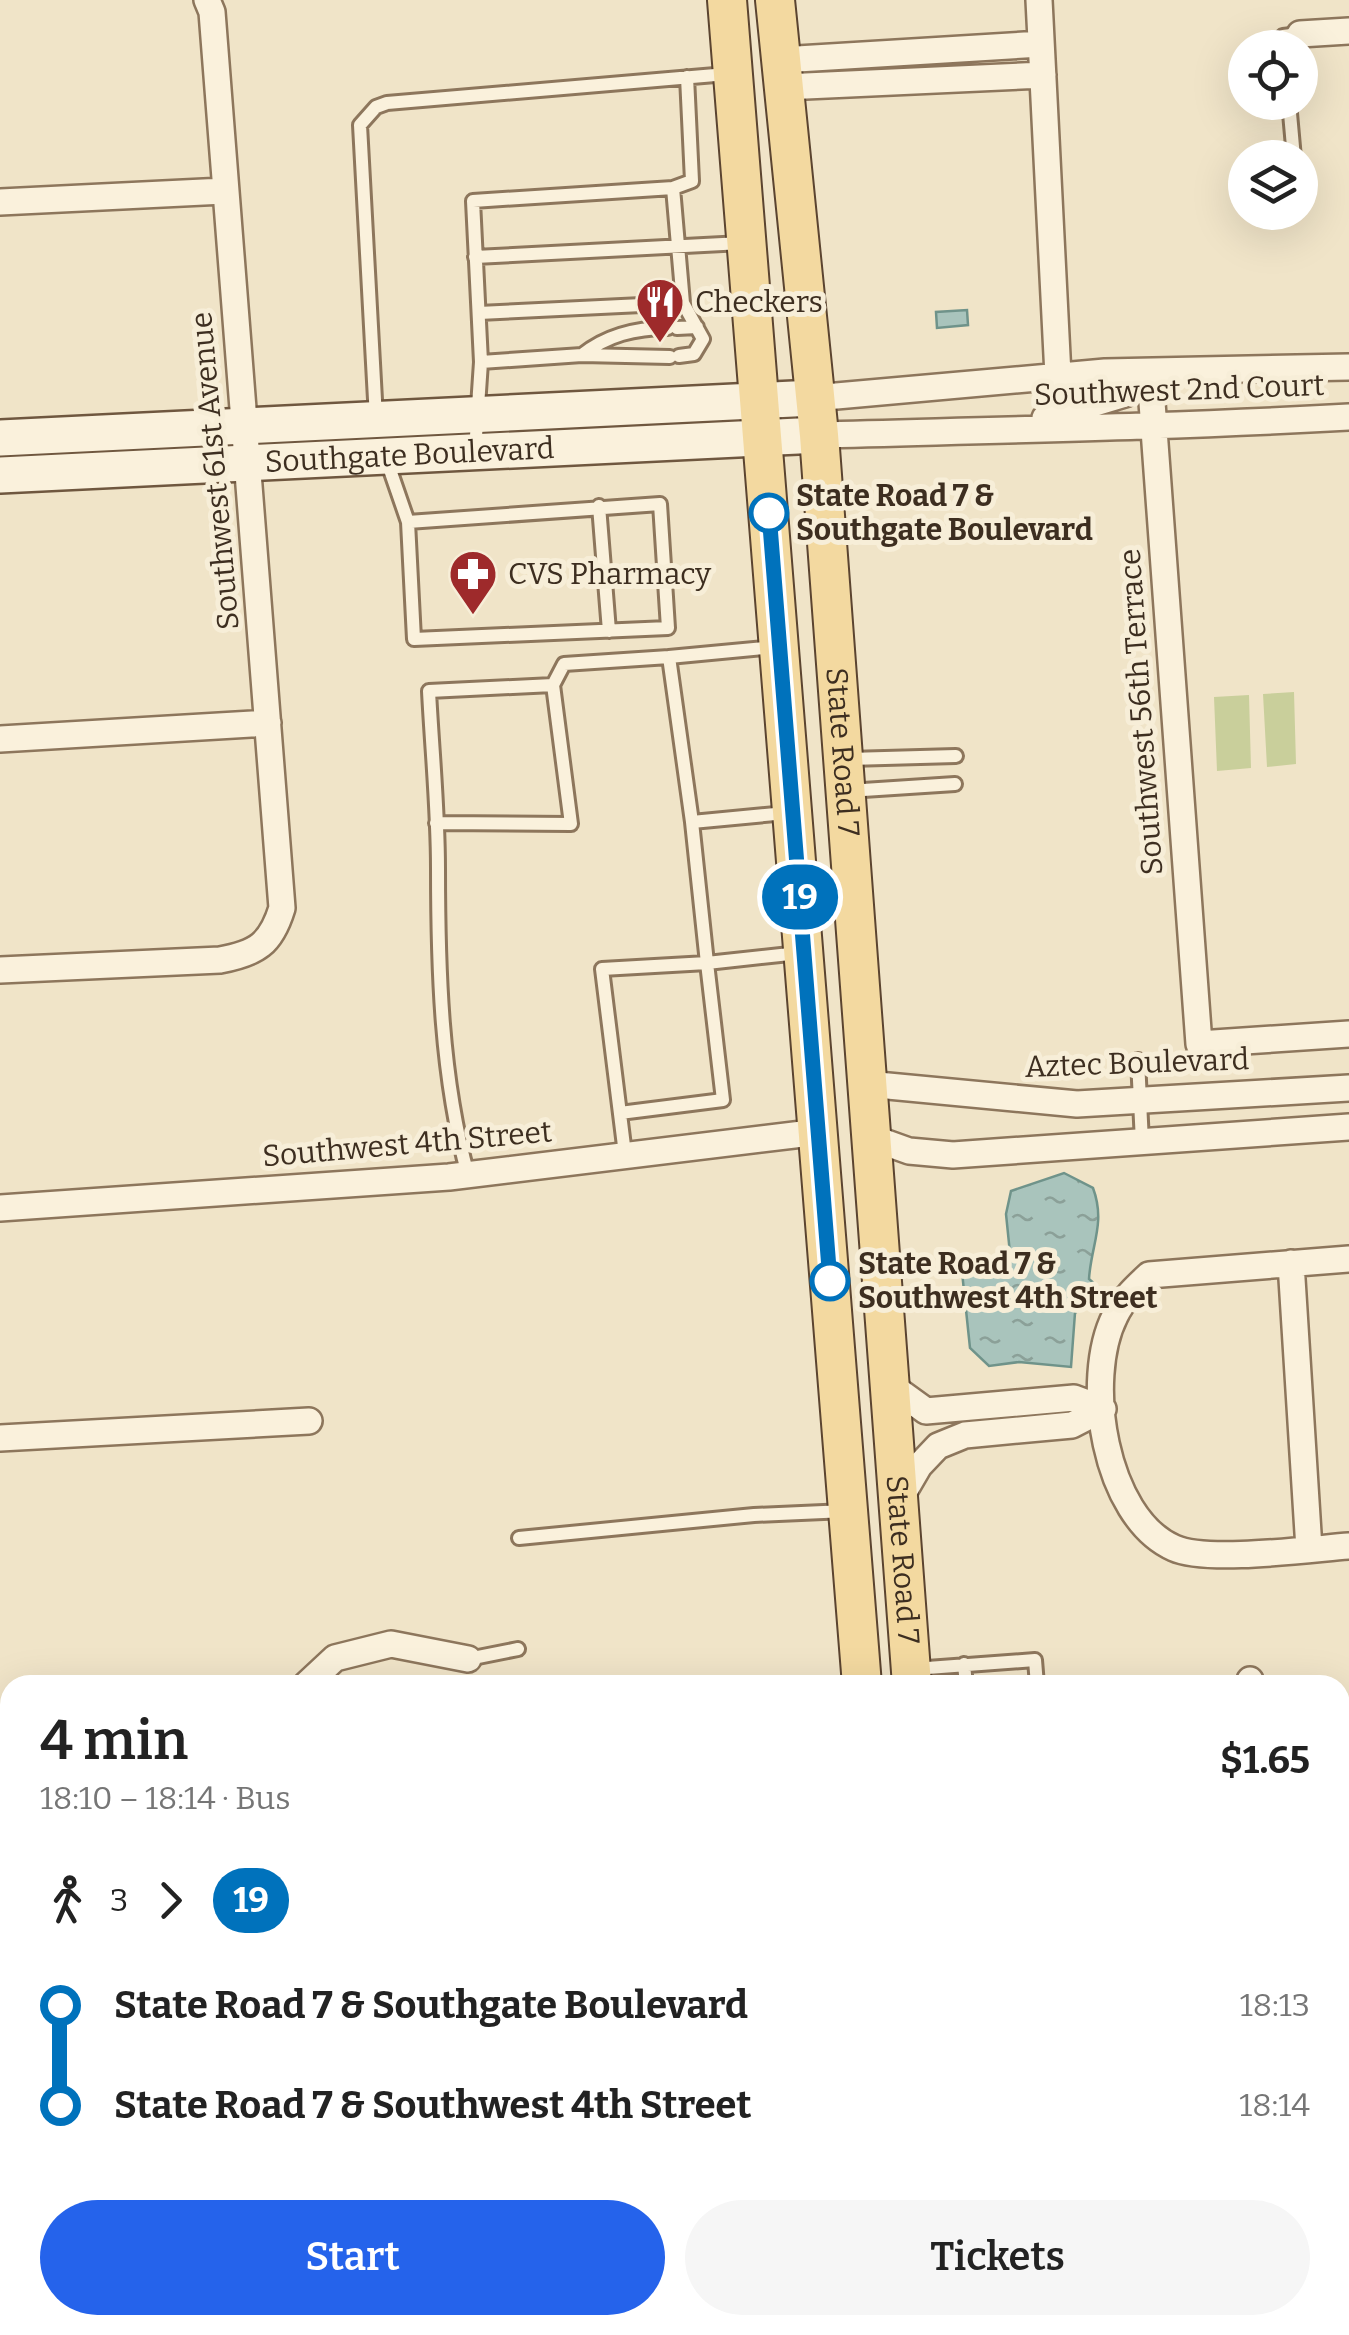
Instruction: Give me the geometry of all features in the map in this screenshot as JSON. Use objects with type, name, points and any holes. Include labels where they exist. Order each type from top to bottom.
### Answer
[{"type":"main road","name":"State Road 7","points":[[727,0],[861,1675]]},
{"type":"main road","name":"State Road 7","points":[[774,5],[819,436],[912,1675]]},
{"type":"main road","name":"Southgate Boulevard","points":[[0,475],[475,454],[762,419],[814,398]]},
{"type":"main road","name":"Southgate Boulevard","points":[[0,438],[474,416],[762,419],[819,436]]},
{"type":"main road","points":[[811,1032],[837,1102],[870,1137]]},
{"type":"main road","points":[[819,1132],[841,1146],[857,1169],[877,1215]]},
{"type":"street","name":"Southwest 61st Avenue","points":[[0,970],[220,960],[252,954],[273,937],[282,908],[250,463],[224,191],[212,12],[207,0]]},
{"type":"street","points":[[1039,0],[1060,415]]},
{"type":"street","points":[[1318,36],[1349,31]]},
{"type":"street","points":[[783,74],[1041,44]]},
{"type":"street","points":[[783,74],[1042,75]]},
{"type":"street","points":[[0,202],[224,191]]},
{"type":"street","name":"Southwest 2nd Court","points":[[814,398],[1058,375],[1349,367]]},
{"type":"street","name":"Southwest 2nd Court","points":[[1012,427],[1125,394],[1150,375]]},
{"type":"street","name":"Southwest 56th Terrace","points":[[1150,375],[1199,1044],[1349,1034]]},
{"type":"street","name":"Southwest 2nd Court","points":[[819,436],[1012,427],[1152,428],[1349,417]]},
{"type":"street","points":[[0,739],[268,723]]},
{"type":"street","name":"Aztec Boulevard","points":[[868,1084],[1041,1102],[1349,1088]]},
{"type":"street","points":[[870,1137],[910,1151],[953,1155],[1349,1127]]},
{"type":"street","name":"Southwest 4th Street","points":[[0,1208],[468,1174],[819,1132]]},
{"type":"street","points":[[1349,1259],[1150,1276],[1133,1289],[1114,1318],[1100,1378],[1105,1448],[1130,1508],[1150,1532],[1176,1550],[1230,1554],[1349,1546]]},
{"type":"street","points":[[1291,1263],[1309,1549]]},
{"type":"street","points":[[890,1386],[926,1411],[1074,1398],[1102,1409]]},
{"type":"street","points":[[898,1502],[919,1466],[938,1446],[965,1435],[1072,1426],[1102,1409]]},
{"type":"street","points":[[0,1438],[309,1421]]},
{"type":"street","points":[[317,1675],[336,1658],[391,1644],[468,1659]]},
{"type":"lane","points":[[408,522],[660,504],[668,628],[414,639],[408,522],[376,421],[360,125],[366,115],[387,104],[733,73]]},
{"type":"lane","points":[[475,454],[474,416],[481,362],[473,201],[672,188],[692,181],[687,76]]},
{"type":"lane","points":[[481,362],[694,354],[702,339],[684,303],[672,188]]},
{"type":"lane","points":[[474,257],[746,243]]},
{"type":"lane","points":[[479,313],[684,303]]},
{"type":"lane","points":[[582,356],[598,342],[630,331],[698,326]]},
{"type":"lane","points":[[598,506],[609,631]]},
{"type":"lane","points":[[436,823],[571,824],[553,685],[564,664],[780,646]]},
{"type":"lane","points":[[620,1113],[723,1100],[692,822],[668,657]]},
{"type":"lane","points":[[468,1174],[454,1109],[436,907],[429,691],[553,685]]},
{"type":"lane","points":[[844,776],[956,756]]},
{"type":"lane","points":[[844,776],[954,784]]},
{"type":"lane","points":[[692,822],[794,812]]},
{"type":"lane","points":[[625,1154],[602,968],[707,963],[805,952]]},
{"type":"lane","points":[[1138,1060],[1142,1142]]},
{"type":"lane","points":[[1036,1401],[1038,1428]]},
{"type":"lane","points":[[519,1538],[754,1514],[848,1511]]},
{"type":"lane","points":[[468,1659],[518,1649]]},
{"type":"lane","points":[[920,1675],[964,1664],[1035,1660],[1036,1675]]},
{"type":"lane","points":[[964,1664],[965,1675]]},
{"type":"green space","points":[[1294,692],[1296,764],[1267,767],[1263,694]]},
{"type":"green space","points":[[1249,695],[1251,768],[1217,771],[1214,697]]},
{"type":"water","points":[[967,310],[968,325],[937,328],[936,312]]},
{"type":"water","points":[[1064,1173],[1093,1188],[1098,1212],[1089,1279],[1097,1286],[1094,1302],[1075,1313],[1071,1367],[1019,1362],[989,1366],[970,1348],[962,1272],[967,1261],[1004,1260],[1010,1253],[1006,1214],[1011,1191]]},
{"type":"bus line","name":"19","points":[[769,513],[830,1281]]},
{"type":"place","name":"Checkers","points":[[660,344]]},
{"type":"place","name":"State Road 7 & Southgate Boulevard","points":[[769,513]]},
{"type":"place","name":"CVS Pharmacy","points":[[473,616]]},
{"type":"place","name":"State Road 7 & Southwest 4th Street","points":[[830,1281]]}]
